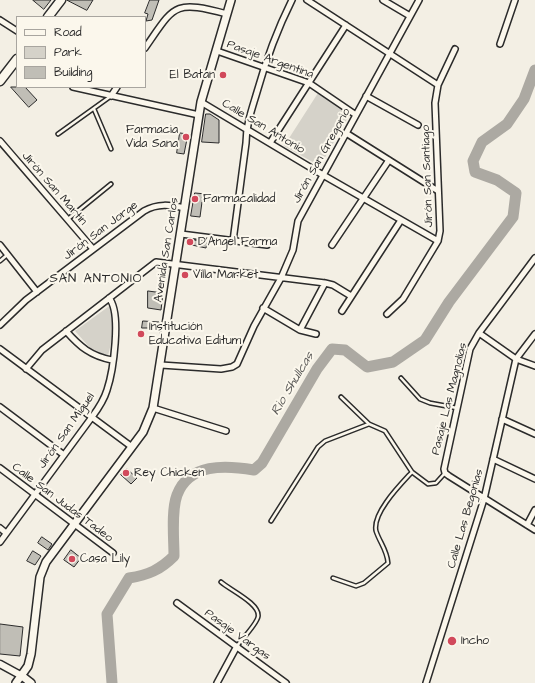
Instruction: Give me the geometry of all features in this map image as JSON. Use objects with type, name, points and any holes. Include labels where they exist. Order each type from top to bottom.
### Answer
[{"type":"main road","points":[[49,16],[61,0]]},
{"type":"main road","name":"Avenida San Carlos","points":[[16,683],[22,676],[31,654],[42,570],[46,562],[132,447],[148,423],[153,408],[162,365],[180,234],[199,115],[231,0]]},
{"type":"main road","points":[[0,81],[16,59]]},
{"type":"main road","points":[[22,676],[31,683]]},
{"type":"street","points":[[233,241],[246,143],[246,128],[264,67],[280,24],[292,0]]},
{"type":"street","points":[[307,0],[438,85]]},
{"type":"street","points":[[383,0],[410,16]]},
{"type":"street","name":"Jirón San Gregorio","points":[[162,365],[227,368],[236,364],[263,308],[281,278],[293,250],[298,221],[419,0]]},
{"type":"street","points":[[500,44],[514,0]]},
{"type":"street","points":[[146,47],[169,14],[177,8],[195,5],[227,14]]},
{"type":"street","points":[[0,20],[16,29]]},
{"type":"street","points":[[270,143],[346,25]]},
{"type":"street","name":"Jirón San Santiago","points":[[387,314],[403,299],[438,241],[440,231],[435,103],[438,85],[455,49]]},
{"type":"street","name":"Pasaje Argentina","points":[[217,51],[309,83],[356,114]]},
{"type":"street","points":[[77,88],[199,115]]},
{"type":"street","points":[[111,96],[116,88]]},
{"type":"street","points":[[366,96],[418,125]]},
{"type":"street","name":"Calle San Antonio","points":[[202,102],[323,175],[438,241]]},
{"type":"street","points":[[346,133],[438,191]]},
{"type":"street","name":"Jirón San Martín","points":[[0,141],[93,249]]},
{"type":"street","points":[[332,245],[389,160]]},
{"type":"street","name":"Jirón San Jorge","points":[[0,325],[37,292],[150,207],[162,204],[185,208]]},
{"type":"street","points":[[342,311],[401,220]]},
{"type":"street","points":[[180,234],[267,245]]},
{"type":"street","points":[[0,245],[37,292]]},
{"type":"street","name":"Pasaje Las Magnolias","points":[[444,471],[470,349],[479,333],[535,258]]},
{"type":"street","points":[[26,369],[42,350],[156,262],[325,283],[333,285],[351,296]]},
{"type":"street","points":[[300,330],[325,283]]},
{"type":"street","name":"Jirón San Miguel","points":[[0,542],[102,402],[107,390],[116,322],[114,304],[109,298]]},
{"type":"street","points":[[263,308],[300,330],[316,334]]},
{"type":"street","points":[[66,331],[84,350],[96,357],[112,360]]},
{"type":"street","points":[[479,333],[516,359],[535,366]]},
{"type":"street","points":[[516,359],[535,334]]},
{"type":"street","points":[[0,349],[132,447]]},
{"type":"street","name":"Calle Las Begonias","points":[[426,683],[484,499],[516,359]]},
{"type":"street","points":[[0,407],[64,455]]},
{"type":"street","points":[[153,408],[226,431]]},
{"type":"street","points":[[502,419],[535,434]]},
{"type":"street","points":[[493,459],[535,479]]},
{"type":"street","name":"Calle San Judas Tadeo","points":[[0,468],[113,553]]},
{"type":"street","points":[[444,471],[484,499],[535,530]]},
{"type":"street","points":[[527,525],[535,510]]},
{"type":"street","points":[[0,528],[6,533]]},
{"type":"street","name":"Pasaje Vargas","points":[[177,603],[286,683]]},
{"type":"street","points":[[217,683],[237,646]]},
{"type":"street","points":[[0,664],[22,676]]},
{"type":"lane","points":[[58,134],[111,96]]},
{"type":"lane","points":[[94,109],[111,149]]},
{"type":"lane","points":[[68,220],[111,184]]},
{"type":"lane","points":[[0,261],[8,255]]},
{"type":"lane","points":[[401,378],[420,399],[430,403],[458,408]]},
{"type":"lane","points":[[341,397],[369,424],[385,431],[412,472],[428,484],[436,483],[444,471]]},
{"type":"lane","points":[[271,521],[318,447],[326,442],[369,424]]},
{"type":"lane","points":[[333,578],[356,586],[364,583],[388,563],[387,553],[377,533],[375,525],[389,497],[412,472]]},
{"type":"lane","points":[[221,582],[232,592],[253,604],[258,611],[258,618],[237,646]]},
{"type":"green space","points":[[318,93],[350,114],[320,166],[284,146]]},
{"type":"green space","points":[[112,304],[114,330],[108,356],[91,349],[75,331]]},
{"type":"building","points":[[33,0],[51,0],[44,9]]},
{"type":"building","points":[[67,0],[93,0],[87,10]]},
{"type":"building","points":[[150,0],[159,0],[152,20],[146,21],[148,14],[145,13]]},
{"type":"building","points":[[11,87],[26,88],[37,100],[29,107]]},
{"type":"building","points":[[206,114],[210,114],[219,120],[219,143],[202,142]]},
{"type":"building","points":[[180,133],[188,134],[184,154],[177,153]]},
{"type":"building","points":[[195,193],[206,194],[205,203],[202,202],[200,217],[191,216]]},
{"type":"building","points":[[190,239],[207,243],[206,248],[187,244]]},
{"type":"building","points":[[148,291],[163,293],[161,310],[148,308]]},
{"type":"building","points":[[143,321],[159,322],[159,328],[142,328]]},
{"type":"building","points":[[127,469],[137,478],[131,484],[121,475]]},
{"type":"building","points":[[42,537],[52,544],[48,550],[38,543]]},
{"type":"building","name":"Casa Lily","points":[[71,550],[81,558],[74,567],[64,560]]},
{"type":"building","points":[[33,551],[41,556],[35,565],[27,561]]},
{"type":"building","points":[[0,624],[23,627],[20,656],[0,654]]},
{"type":"waterway","name":"Rio Shullcas","points":[[112,683],[107,614],[129,578],[153,571],[164,565],[174,556],[174,509],[177,495],[183,485],[190,477],[209,469],[231,467],[254,470],[262,463],[317,369],[332,349],[345,350],[367,367],[393,362],[425,340],[449,302],[513,217],[516,193],[497,180],[475,172],[473,161],[482,142],[507,124],[524,99],[535,70]]},
{"type":"place","name":"El Batan","points":[[223,75]]},
{"type":"place","name":"Farmacia Vida Sana","points":[[186,137]]},
{"type":"place","name":"Farmacalidad","points":[[195,199]]},
{"type":"place","name":"D'Angel Farma","points":[[190,242]]},
{"type":"place","name":"Villa Market","points":[[185,275]]},
{"type":"place","name":"Institución Educativa Editum","points":[[141,334]]},
{"type":"place","name":"Rey Chicken","points":[[126,473]]},
{"type":"place","name":"Casa Lily","points":[[72,559]]},
{"type":"place","name":"Incho","points":[[452,641]]},
{"type":"district","name":"SAN ANTONIO","points":[[96,279]]}]
